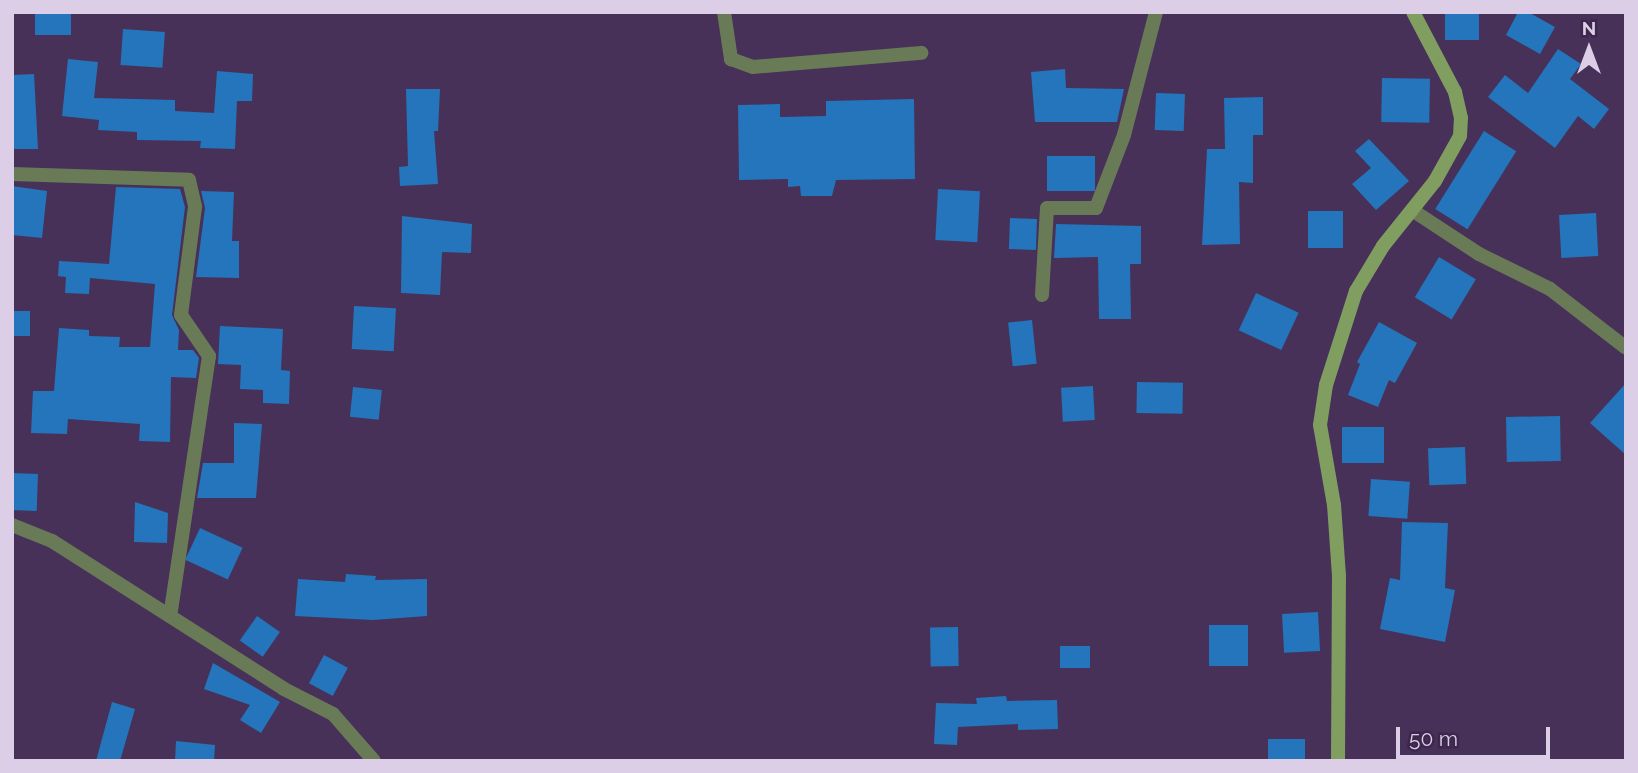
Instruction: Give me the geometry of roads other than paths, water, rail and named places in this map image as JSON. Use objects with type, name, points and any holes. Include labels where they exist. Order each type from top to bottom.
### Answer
[{"type":"main road","points":[[1338,761],[1339,576],[1334,505],[1320,425],[1329,374],[1356,290],[1452,153],[1461,118],[1455,92],[1413,12]]},
{"type":"street","points":[[724,12],[731,59],[752,66],[921,53]]},
{"type":"street","points":[[1042,295],[1047,208],[1096,208],[1124,135],[1156,12]]},
{"type":"street","points":[[12,174],[189,180],[195,206],[180,316],[209,356],[170,616]]},
{"type":"street","points":[[1412,210],[1479,254],[1550,289],[1626,348]]},
{"type":"street","points":[[12,525],[52,541],[284,689],[333,714],[374,761]]}]
